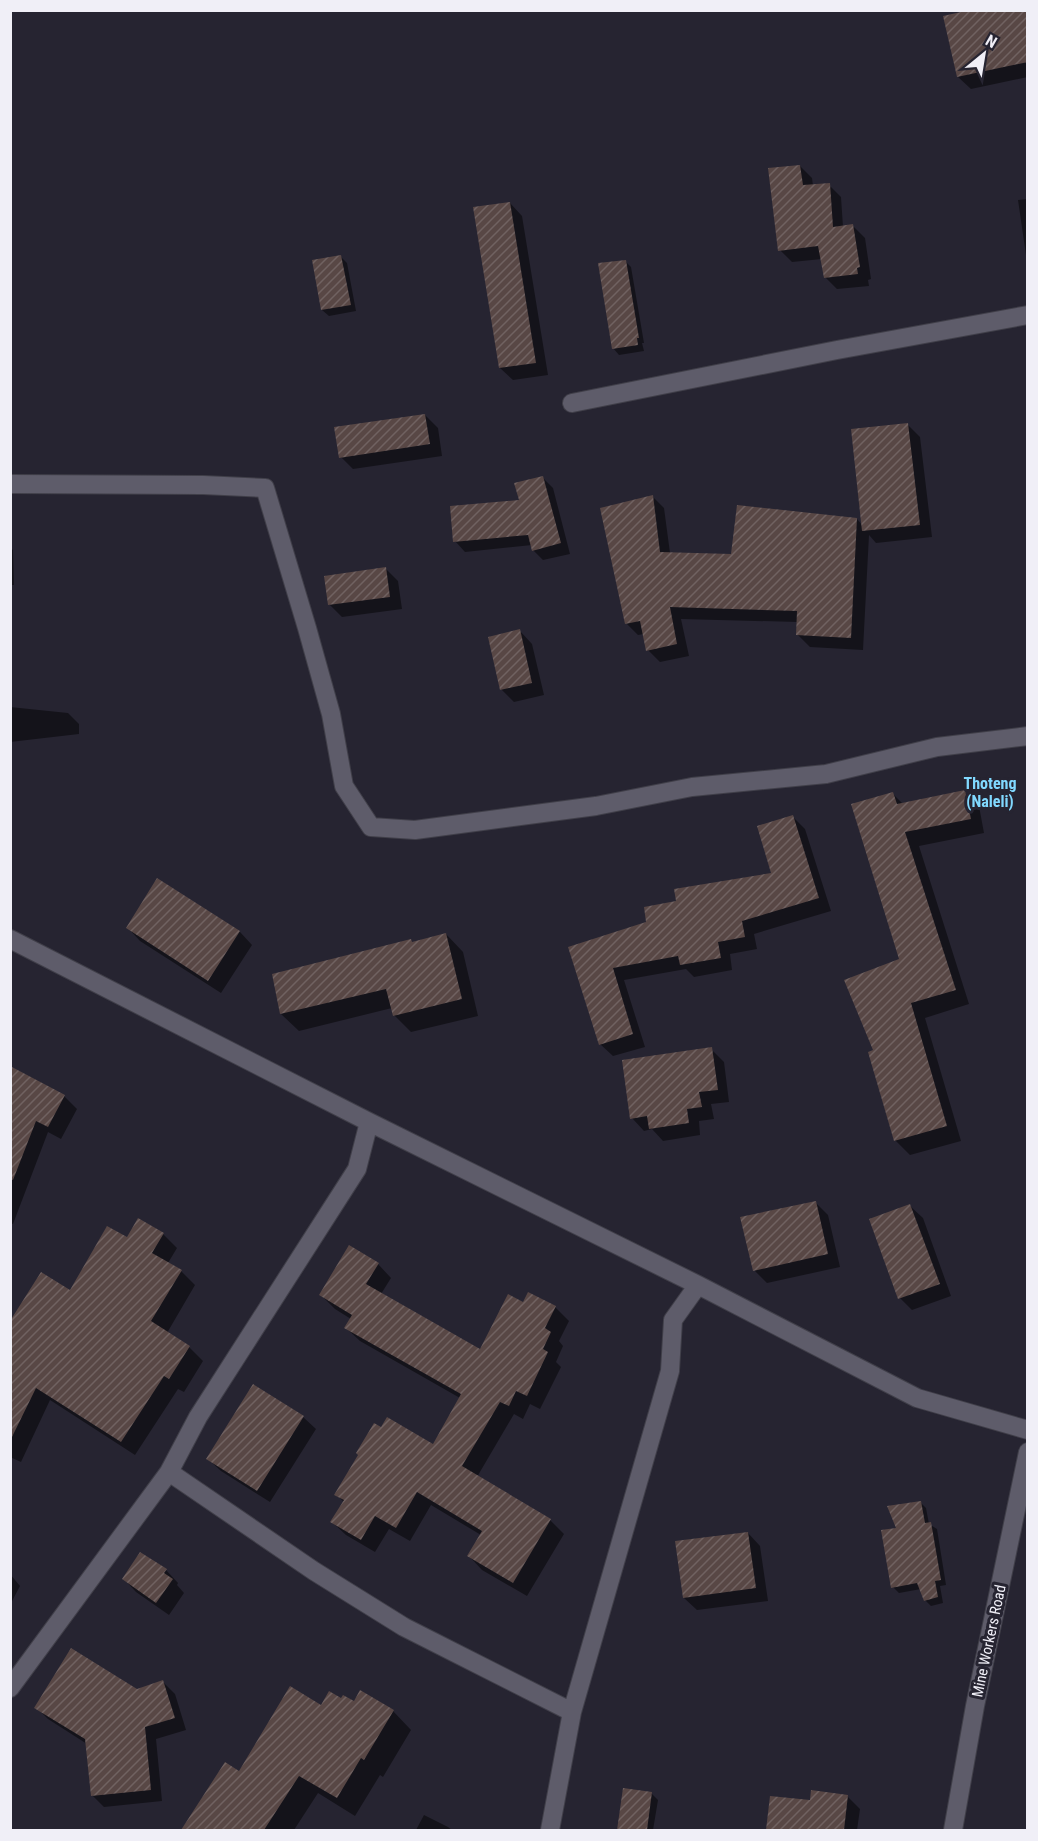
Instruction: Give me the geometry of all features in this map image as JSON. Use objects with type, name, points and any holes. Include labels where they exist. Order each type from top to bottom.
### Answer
[{"type":"street","points":[[572,403],[837,350],[1028,315]]},
{"type":"street","points":[[10,484],[192,485],[265,488],[331,714],[344,786],[371,827],[415,831],[596,806],[692,787],[826,774],[936,747],[1028,736]]},
{"type":"street","points":[[10,939],[369,1122],[698,1285],[917,1398],[1028,1430]]},
{"type":"street","points":[[10,1688],[170,1472],[198,1417],[357,1168],[369,1122]]},
{"type":"street","points":[[550,1830],[572,1712],[670,1371],[673,1320],[698,1285]]},
{"type":"street","name":"Mine Workers Road","points":[[953,1830],[975,1706],[1028,1452]]},
{"type":"street","points":[[170,1472],[314,1571],[404,1626],[572,1712]]},
{"type":"building","points":[[970,10],[1028,10],[1028,62],[957,77],[943,16]]},
{"type":"building","points":[[800,165],[803,185],[830,183],[833,227],[853,224],[860,267],[857,268],[858,274],[824,278],[818,246],[778,251],[768,168]]},
{"type":"building","points":[[510,202],[536,363],[499,368],[473,207]]},
{"type":"building","points":[[341,255],[351,305],[321,310],[312,260]]},
{"type":"building","points":[[626,260],[639,338],[637,338],[638,345],[612,349],[598,263]]},
{"type":"building","points":[[425,414],[430,444],[339,458],[334,427]]},
{"type":"building","points":[[908,423],[920,525],[862,531],[851,429]]},
{"type":"building","points":[[543,476],[561,543],[532,551],[528,535],[453,542],[450,506],[519,500],[514,483]]},
{"type":"building","points":[[653,495],[660,552],[731,554],[737,505],[857,518],[851,638],[796,635],[797,611],[670,607],[677,644],[646,651],[640,621],[625,624],[600,508]]},
{"type":"building","points":[[386,567],[390,597],[328,605],[324,576]]},
{"type":"building","points":[[520,629],[532,683],[500,690],[488,637]]},
{"type":"building","points":[[965,790],[971,819],[905,832],[956,990],[911,1003],[947,1126],[894,1141],[868,1052],[873,1050],[844,980],[899,959],[851,804],[893,792],[897,804]]},
{"type":"building","points":[[793,815],[819,898],[742,921],[745,937],[718,942],[721,958],[680,965],[678,956],[613,968],[633,1034],[599,1045],[568,947],[646,922],[644,907],[676,901],[674,889],[771,873],[757,826]]},
{"type":"building","points":[[157,878],[240,931],[208,981],[126,928]]},
{"type":"building","points":[[446,933],[462,999],[393,1016],[386,989],[280,1014],[272,974],[411,939],[412,942]]},
{"type":"building","points":[[712,1047],[718,1090],[699,1092],[702,1107],[687,1109],[689,1123],[649,1129],[647,1116],[630,1119],[622,1060]]},
{"type":"building","points":[[10,1066],[65,1095],[48,1127],[36,1121],[13,1180],[10,1179]]},
{"type":"building","points":[[816,1201],[828,1254],[753,1271],[740,1217]]},
{"type":"building","points":[[910,1204],[940,1284],[898,1299],[869,1219]]},
{"type":"building","points":[[138,1218],[164,1233],[152,1253],[182,1270],[151,1321],[190,1346],[169,1379],[164,1376],[121,1442],[36,1388],[10,1441],[10,1321],[41,1272],[70,1290],[107,1226],[127,1237]]},
{"type":"building","points":[[349,1245],[379,1263],[366,1284],[480,1349],[508,1294],[523,1302],[528,1292],[556,1306],[545,1328],[551,1332],[543,1349],[548,1352],[527,1396],[516,1391],[509,1406],[500,1402],[462,1466],[551,1519],[513,1583],[467,1556],[482,1531],[417,1492],[396,1528],[375,1516],[361,1540],[330,1522],[344,1500],[334,1495],[374,1423],[381,1427],[387,1417],[433,1444],[461,1394],[344,1328],[352,1315],[319,1295]]},
{"type":"building","points":[[253,1384],[304,1416],[257,1491],[206,1459]]},
{"type":"building","points":[[921,1501],[925,1523],[931,1522],[941,1580],[935,1581],[938,1597],[924,1601],[917,1583],[891,1588],[881,1530],[896,1528],[887,1506]]},
{"type":"building","points":[[748,1532],[756,1588],[683,1598],[675,1541]]},
{"type":"building","points":[[140,1552],[167,1569],[164,1573],[173,1579],[156,1603],[122,1579]]},
{"type":"building","points":[[71,1648],[137,1689],[163,1680],[175,1718],[145,1727],[151,1790],[91,1796],[85,1739],[34,1708]]},
{"type":"building","points":[[290,1686],[321,1705],[329,1691],[341,1698],[343,1695],[354,1701],[360,1690],[394,1710],[364,1760],[361,1758],[337,1798],[299,1776],[264,1830],[181,1830],[225,1762],[239,1771]]},
{"type":"building","points":[[623,1788],[652,1792],[647,1830],[617,1830]]},
{"type":"building","points":[[811,1790],[848,1795],[844,1830],[766,1830],[770,1796],[810,1800]]},
{"type":"district","name":"Thoteng (Naleli)","points":[[990,792]]}]
